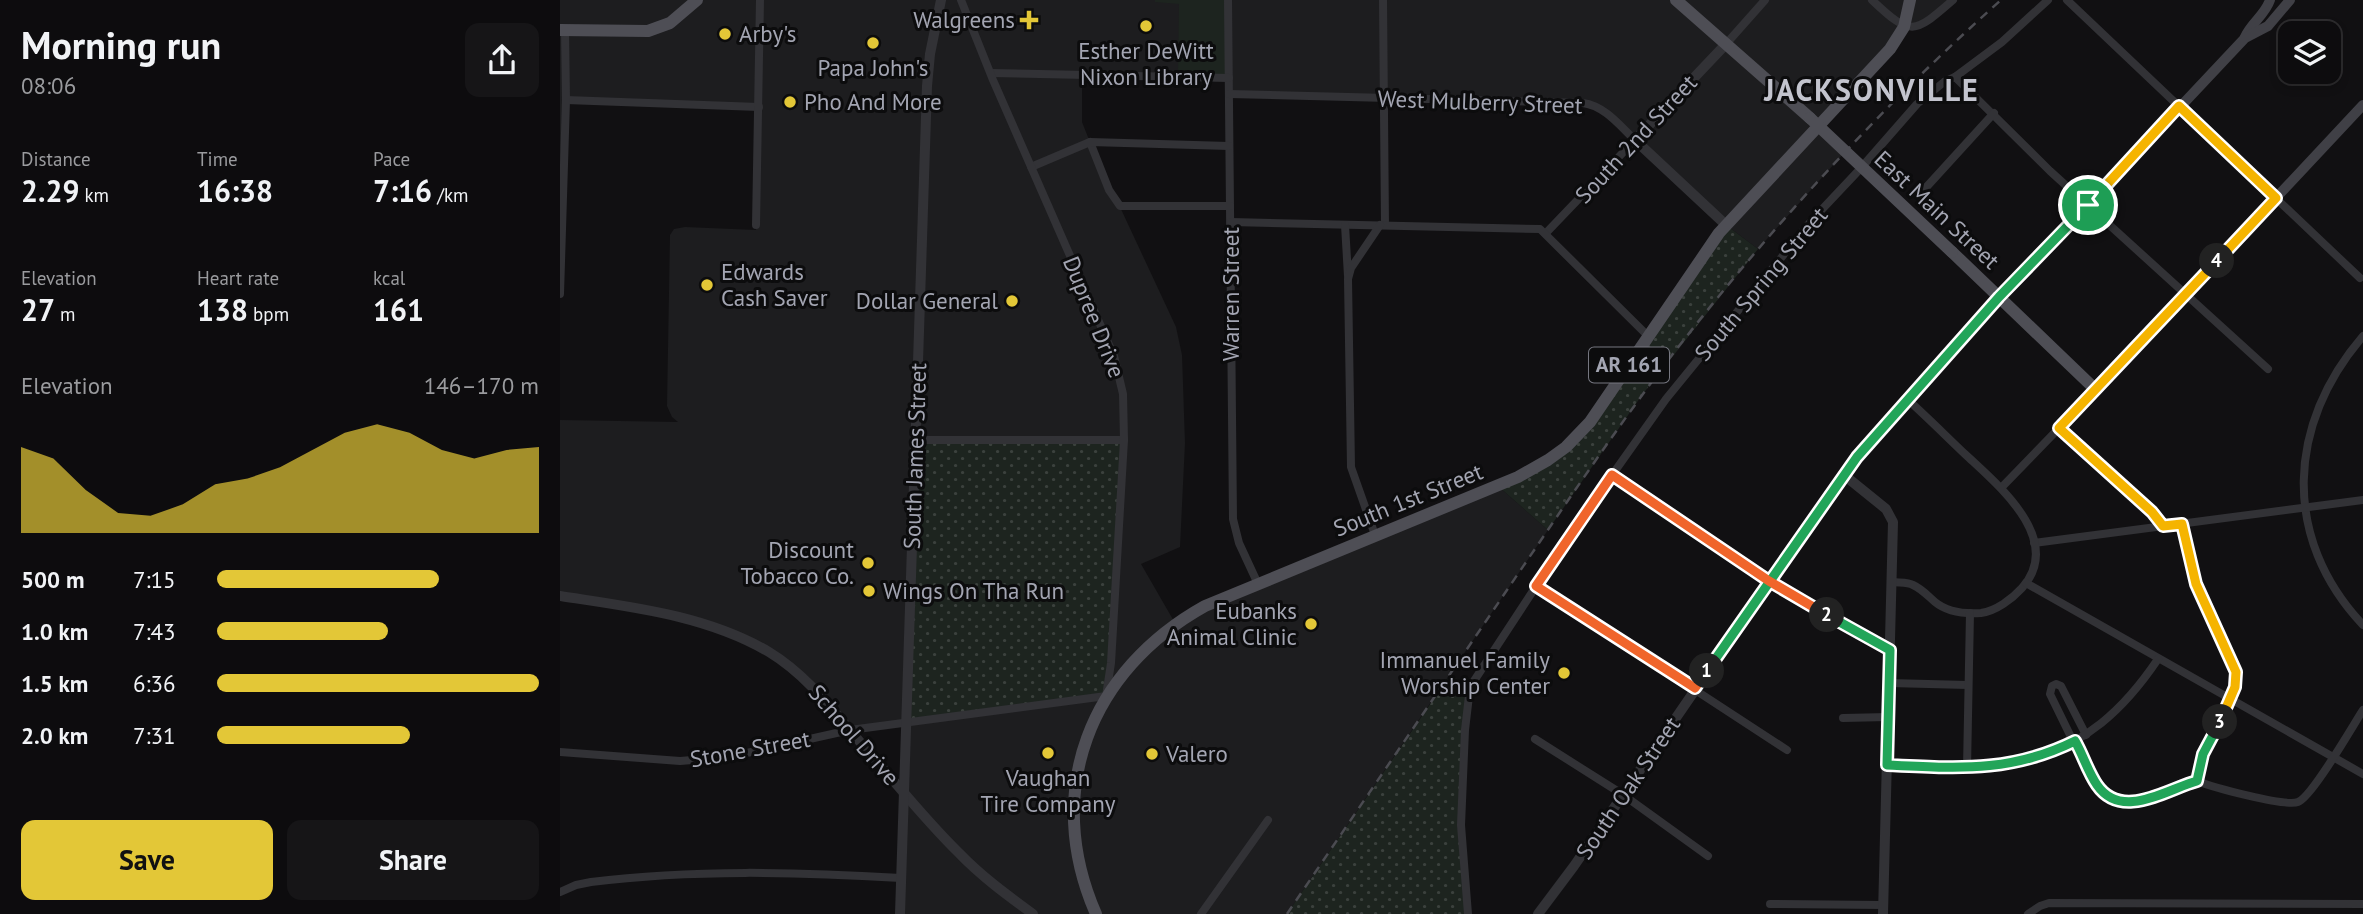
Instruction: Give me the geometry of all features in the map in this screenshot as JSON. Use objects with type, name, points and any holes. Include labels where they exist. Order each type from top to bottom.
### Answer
[{"type":"main road","points":[[562,30],[648,31],[670,23],[697,0]]},
{"type":"main road","name":"East Main Street","points":[[1676,0],[1810,118],[2096,390]]},
{"type":"main road","name":"AR 161","points":[[1904,27],[1910,0]]},
{"type":"main road","points":[[2245,38],[2248,30],[2267,10],[2270,0]]},
{"type":"main road","points":[[1999,297],[2245,38],[2269,26],[2290,0]]},
{"type":"main road","name":"South 1st Street","points":[[1096,914],[1080,865],[1073,813],[1076,784],[1094,719],[1124,671],[1162,633],[1205,606],[1518,477],[1557,454],[1590,422],[1705,251],[1726,225],[1890,49],[1904,27]]},
{"type":"main road","points":[[2096,390],[2363,105]]},
{"type":"street","points":[[756,225],[760,0]]},
{"type":"street","name":"South James Street","points":[[900,914],[927,86],[940,0]]},
{"type":"street","name":"Dupree Drive","points":[[961,0],[1114,356],[1123,394],[1124,440],[1111,663],[1106,696]]},
{"type":"street","name":"Warren Street","points":[[1228,0],[1233,519],[1239,544],[1258,584]]},
{"type":"street","points":[[1348,279],[1351,268],[1382,225],[1383,0]]},
{"type":"street","points":[[1726,44],[1765,0]]},
{"type":"street","points":[[1872,0],[1904,27],[1915,28],[1929,21],[1954,0]]},
{"type":"street","name":"South Spring Street","points":[[1468,914],[1461,825],[1465,730],[1470,687],[1665,399],[1812,220],[1917,104],[2002,42],[2048,0]]},
{"type":"street","points":[[2067,0],[2360,278]]},
{"type":"street","points":[[560,294],[561,183],[566,100],[562,30]]},
{"type":"street","name":"South 2nd Street","points":[[1546,233],[1726,44]]},
{"type":"street","points":[[991,73],[1229,78]]},
{"type":"street","points":[[1955,77],[2088,205],[2268,369]]},
{"type":"street","name":"West Mulberry Street","points":[[1229,94],[1588,103],[1602,109],[1726,225]]},
{"type":"street","points":[[566,100],[759,107]]},
{"type":"street","points":[[1921,193],[1994,113]]},
{"type":"street","points":[[1031,167],[1090,142],[1229,146]]},
{"type":"street","points":[[1090,142],[1109,190],[1120,206],[1230,206]]},
{"type":"street","points":[[1230,222],[1540,229],[1648,336]]},
{"type":"street","points":[[1345,225],[1351,467],[1375,536]]},
{"type":"street","name":"South Oak Street","points":[[1538,914],[1844,475],[1907,399],[1999,297]]},
{"type":"street","points":[[2363,336],[2338,367],[2328,385],[2310,428],[2304,466],[2305,508],[2311,537],[2324,570],[2340,597],[2363,625]]},
{"type":"street","points":[[2001,488],[2096,390]]},
{"type":"street","points":[[1892,582],[1911,584],[1943,607],[1970,612],[1991,610],[2006,601],[2026,583],[2032,570],[2034,543],[2024,516],[2001,488],[1907,399]]},
{"type":"street","points":[[2059,428],[2152,512],[2163,526]]},
{"type":"street","points":[[915,440],[1124,440]]},
{"type":"street","points":[[1612,475],[1769,581],[1890,650]]},
{"type":"street","points":[[1770,904],[1883,909],[1892,582],[1891,516],[1844,475]]},
{"type":"street","points":[[2034,543],[2363,500]]},
{"type":"street","points":[[2182,524],[2196,584],[2236,672],[2235,687],[2203,754],[2197,781]]},
{"type":"street","points":[[2026,583],[2363,774]]},
{"type":"street","points":[[1536,586],[1787,750]]},
{"type":"street","name":"School Drive","points":[[560,596],[678,616],[727,632],[778,658],[829,702],[850,730],[958,853],[981,875],[1033,914]]},
{"type":"street","points":[[1966,768],[1970,612]]},
{"type":"street","points":[[1887,765],[1966,768],[2015,763],[2040,756],[2086,735],[2114,715],[2158,659]]},
{"type":"street","points":[[1889,683],[1968,685]]},
{"type":"street","points":[[2086,735],[2061,686],[2052,686],[2050,694],[2101,789],[2127,803],[2146,800],[2197,781],[2217,788],[2292,803],[2306,798],[2317,784],[2363,710]]},
{"type":"street","name":"Stone Street","points":[[560,752],[654,760],[729,757],[850,730],[1106,696]]},
{"type":"street","points":[[1843,718],[1888,717]]},
{"type":"street","points":[[1535,738],[1622,794],[1708,856]]},
{"type":"street","points":[[1201,914],[1268,820]]},
{"type":"street","points":[[560,892],[591,882],[696,875],[786,873],[901,877]]},
{"type":"street","points":[[2028,914],[2049,904],[2363,904]]},
{"type":"shaded area","points":[[560,0],[1953,0],[1929,21],[1904,27],[1817,125],[1845,152],[1758,249],[1726,225],[1602,109],[1589,103],[1229,94],[1229,78],[1082,75],[1082,122],[1109,190],[1120,207],[1176,327],[1182,355],[1185,443],[1180,547],[1141,564],[1175,623],[1498,486],[1548,530],[1287,914],[900,914],[905,723],[850,730],[778,658],[701,623],[560,596],[560,420],[678,422],[672,417],[667,406],[670,235],[674,229],[685,227],[756,230],[759,108],[566,100],[560,294]]},
{"type":"shaded area","points":[[1155,0],[1228,0],[1229,76],[1178,76],[1179,4]]},
{"type":"shaded area","points":[[1726,225],[1758,249],[1642,395],[1548,530],[1498,486],[1566,447]]},
{"type":"shaded area","points":[[915,440],[1124,440],[1106,696],[905,722]]},
{"type":"shaded area","points":[[1450,675],[1470,687],[1461,825],[1468,914],[1287,914]]},
{"type":"railway","points":[[1287,914],[1591,467],[1679,346],[1754,254],[1832,166],[1915,81],[2001,0]]},
{"type":"place","name":"Walgreens","points":[[1029,20]]},
{"type":"place","name":"Esther DeWitt Nixon Library","points":[[1146,26]]},
{"type":"place","name":"Arby's","points":[[725,34]]},
{"type":"place","name":"Papa John's","points":[[873,43]]},
{"type":"place","name":"Pho And More","points":[[790,102]]},
{"type":"place","name":"Edwards Cash Saver","points":[[707,285]]},
{"type":"place","name":"Dollar General","points":[[1012,301]]},
{"type":"place","name":"Discount Tobacco Co.","points":[[868,563]]},
{"type":"place","name":"Wings On Tha Run","points":[[869,591]]},
{"type":"place","name":"Eubanks Animal Clinic","points":[[1311,624]]},
{"type":"place","name":"Immanuel Family Worship Center","points":[[1564,673]]},
{"type":"place","name":"Vaughan Tire Company","points":[[1048,753]]},
{"type":"place","name":"Valero","points":[[1152,754]]},
{"type":"district","name":"JACKSONVILLE","points":[[1872,91]]},
{"type":"route","points":[[2088,205],[1999,297],[1857,457],[1841,478],[1769,581],[1695,688],[1536,586],[1612,475],[1769,581],[1890,650],[1887,765],[1966,768],[1997,766],[2040,756],[2075,741],[2096,783],[2120,801],[2134,803],[2146,800],[2197,781],[2203,754],[2235,687],[2236,672],[2196,584],[2182,524],[2163,526],[2152,512],[2059,428],[2276,198],[2179,106],[2088,205]]}]
